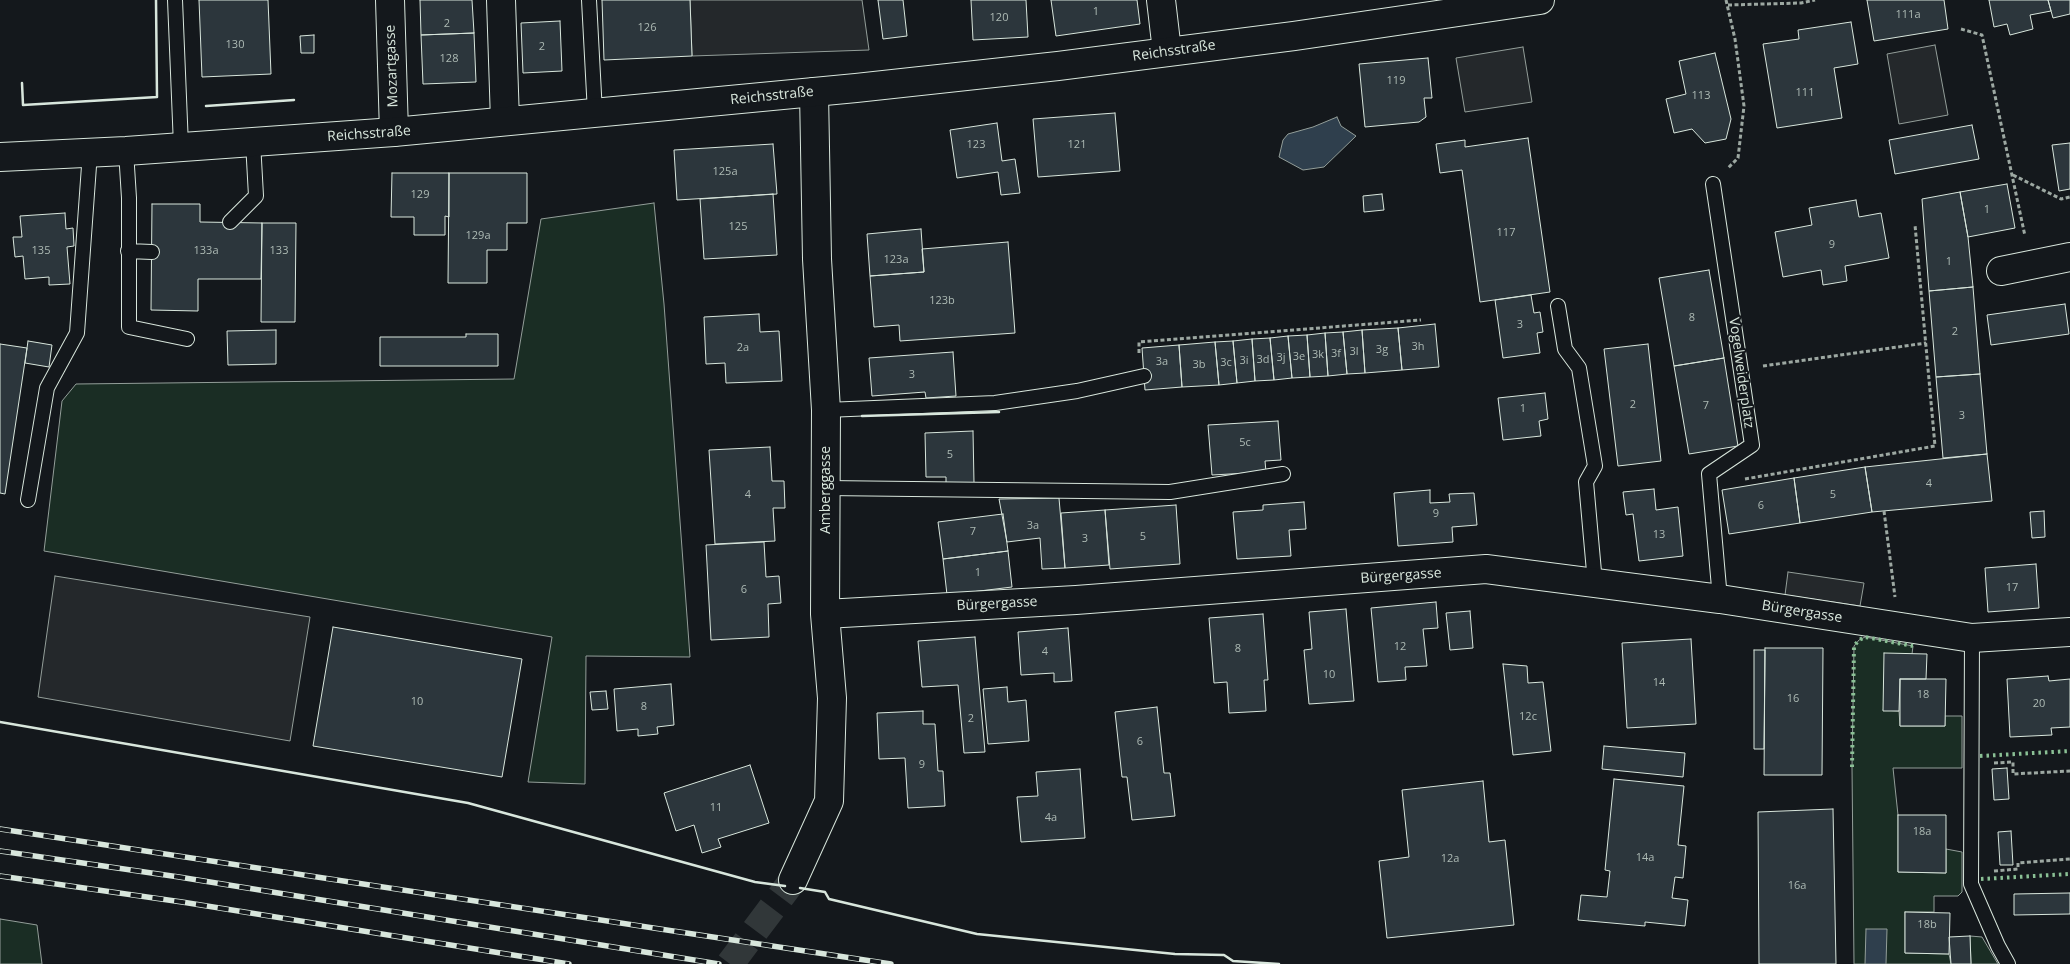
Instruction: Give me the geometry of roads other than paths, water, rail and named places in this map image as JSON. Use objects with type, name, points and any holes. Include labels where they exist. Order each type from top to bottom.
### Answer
[{"type":"street","name":"Mozartgasse","points":[[390,0],[394,132]]},
{"type":"street","points":[[501,0],[506,121]]},
{"type":"street","points":[[1161,0],[1167,51]]},
{"type":"street","name":"Reichsstraße","points":[[0,157],[394,132],[814,92],[1058,66],[1294,36],[1540,0]]},
{"type":"street","name":"Amberggasse","points":[[793,880],[829,801],[832,698],[825,614],[826,410],[817,259],[814,92]]},
{"type":"street","points":[[2001,271],[2070,257]]},
{"type":"street","name":"Bürgergasse","points":[[825,614],[1076,600],[1486,569],[1720,599],[1972,638],[2070,632]]},
{"type":"lane","points":[[175,0],[181,146]]},
{"type":"lane","points":[[589,0],[595,113]]},
{"type":"lane","points":[[230,222],[256,196],[253,142]]},
{"type":"lane","points":[[126,150],[129,198],[129,327],[187,339]]},
{"type":"lane","points":[[28,500],[47,388],[77,333],[90,152]]},
{"type":"lane","name":"Vogelweiderplatz","points":[[1713,184],[1752,445],[1709,474],[1720,599]]},
{"type":"lane","points":[[128,251],[152,252]]},
{"type":"lane","points":[[1558,306],[1565,349],[1579,368],[1595,466],[1586,482],[1595,583]]},
{"type":"lane","points":[[826,410],[995,403],[1076,390],[1144,376]]},
{"type":"lane","points":[[826,488],[1170,492],[1283,474]]},
{"type":"lane","points":[[1972,638],[1971,884],[1998,946],[2008,964]]},
{"type":"water","points":[[1337,117],[1341,126],[1356,136],[1324,167],[1303,170],[1279,157],[1283,140],[1288,134],[1313,127]]},
{"type":"water","points":[[1866,929],[1887,929],[1886,964],[1865,964]]},
{"type":"tunnel","points":[[730,964],[793,880]]},
{"type":"railway","points":[[0,829],[891,964]]},
{"type":"railway","points":[[0,851],[179,877],[719,964]]},
{"type":"railway","points":[[0,876],[182,902],[569,964]]}]
